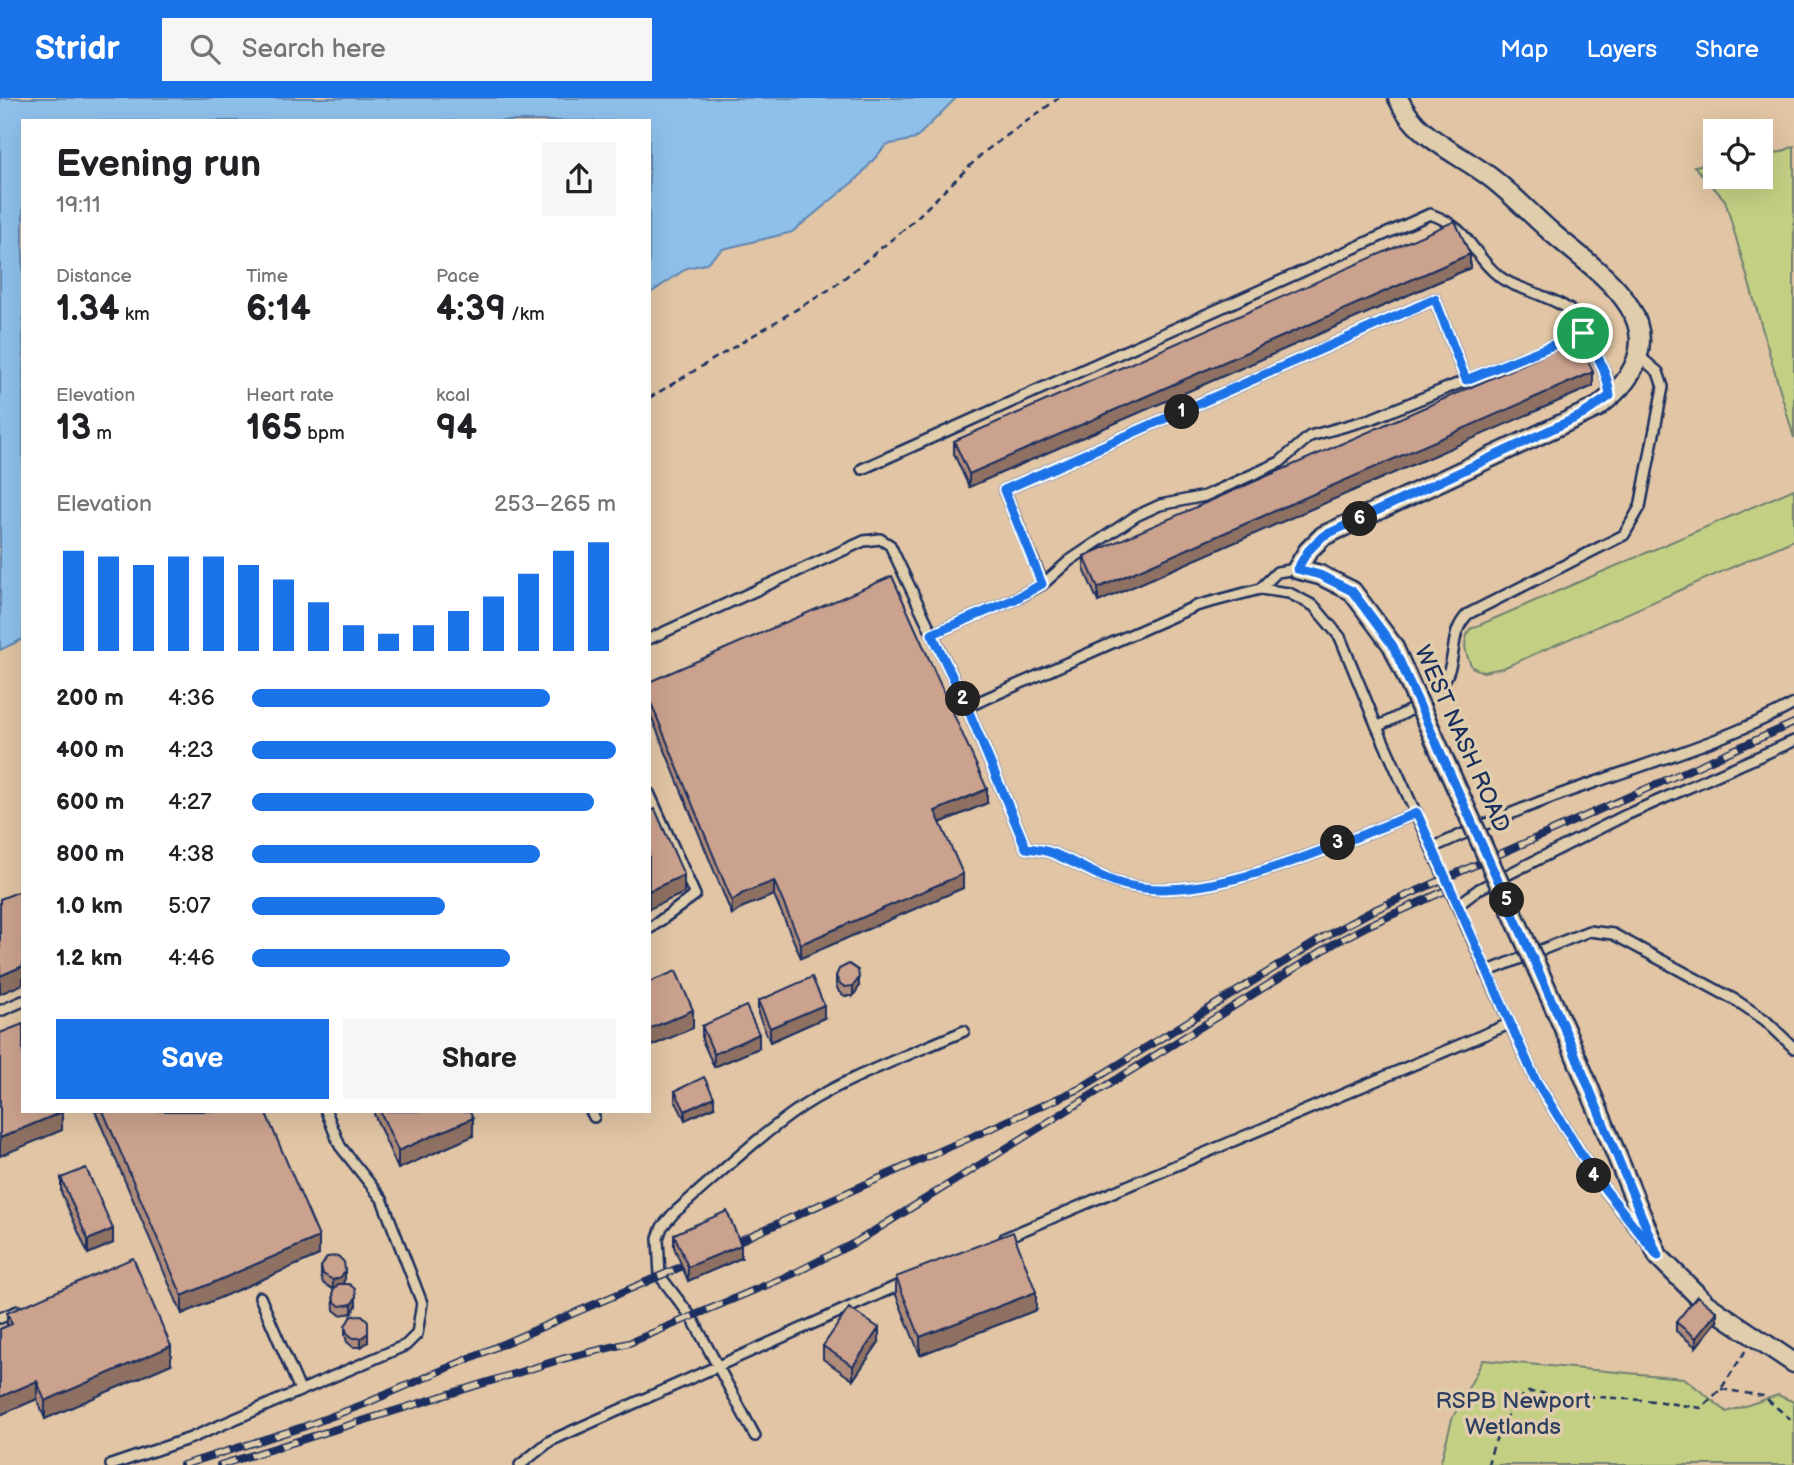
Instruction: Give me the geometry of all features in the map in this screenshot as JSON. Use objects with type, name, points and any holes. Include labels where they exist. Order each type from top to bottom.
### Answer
[{"type":"street","points":[[1297,569],[1308,551],[1323,536],[1582,415],[1610,396],[1628,379],[1639,356],[1641,342],[1633,312],[1613,283],[1490,177],[1428,137],[1403,108],[1398,98]]},
{"type":"street","name":"WEST NASH ROAD","points":[[1297,569],[1320,575],[1352,591],[1393,646],[1568,1037],[1658,1256],[1706,1304],[1794,1363]]},
{"type":"lane","points":[[862,469],[1430,214],[1447,220],[1472,243],[1483,262],[1503,279],[1573,312],[1599,356],[1608,378],[1610,396]]},
{"type":"lane","points":[[1042,584],[1004,490],[1435,299],[1466,380]]},
{"type":"lane","points":[[932,634],[1015,599],[1042,584],[1069,561],[1136,516],[1160,505],[1205,496],[1280,462],[1310,436],[1371,419],[1583,333]]},
{"type":"lane","points":[[1377,727],[1437,690],[1449,670],[1454,633],[1468,614],[1623,535],[1633,522],[1640,507],[1663,387],[1658,372],[1639,356]]},
{"type":"lane","points":[[651,638],[864,541],[880,539],[890,545],[967,707],[1026,848],[1050,852],[1128,886],[1179,890],[1213,884],[1292,860],[1417,813]]},
{"type":"lane","points":[[1260,589],[1276,572],[1297,569]]},
{"type":"lane","points":[[967,707],[1196,606],[1260,589],[1289,593],[1314,606],[1340,637],[1377,727],[1535,1079],[1577,1150],[1618,1208],[1658,1256]]},
{"type":"lane","points":[[1432,848],[1498,818],[1698,747],[1794,704]]},
{"type":"lane","points":[[1457,906],[1479,889],[1626,815],[1794,741]]},
{"type":"lane","points":[[651,797],[695,895],[651,928]]},
{"type":"lane","points":[[1486,972],[1589,931],[1613,934],[1737,1001],[1765,1020],[1794,1048]]},
{"type":"lane","points":[[0,1011],[21,1002]]},
{"type":"lane","points":[[993,1243],[1509,1024]]},
{"type":"lane","points":[[755,1436],[692,1318],[660,1276],[657,1250],[662,1227],[674,1213],[766,1134],[806,1104],[964,1031]]},
{"type":"lane","points":[[111,1465],[191,1438],[406,1345],[417,1334],[422,1303],[382,1199],[340,1146],[327,1113]]},
{"type":"lane","points":[[520,1465],[550,1441],[918,1276]]},
{"type":"lane","points":[[260,1297],[300,1391]]},
{"type":"lane","points":[[0,1318],[25,1308]]},
{"type":"path","points":[[651,397],[832,288],[907,228],[984,152],[1059,98]]},
{"type":"path","points":[[1488,1465],[1490,1454],[1515,1402],[1529,1392],[1655,1401],[1700,1408],[1721,1389],[1732,1368],[1756,1336]]},
{"type":"path","points":[[1721,1389],[1763,1396],[1794,1422]]},
{"type":"green space","points":[[1794,146],[1794,438],[1725,200],[1715,189],[1773,189],[1773,153]]},
{"type":"green space","points":[[1703,165],[1703,176],[1694,166]]},
{"type":"green space","points":[[1794,489],[1794,540],[1503,668],[1483,672],[1472,667],[1465,648],[1470,629]]},
{"type":"green space","name":"RSPB Newport Wetlands","points":[[1483,1360],[1684,1378],[1727,1412],[1778,1395],[1794,1402],[1794,1465],[1440,1465],[1452,1419]]},
{"type":"water","points":[[0,98],[956,98],[915,139],[886,145],[858,178],[792,232],[723,249],[705,264],[687,268],[651,293],[651,119],[21,119],[21,640],[0,650]]},
{"type":"building","points":[[1455,221],[1470,254],[969,474],[954,441]]},
{"type":"building","points":[[1579,340],[1593,372],[1098,588],[1084,556]]},
{"type":"building","points":[[892,576],[987,789],[935,811],[963,874],[801,944],[774,881],[743,893],[732,901],[651,703],[651,681]]},
{"type":"building","points":[[655,809],[684,875],[651,890],[651,811]]},
{"type":"building","points":[[21,891],[21,967],[0,976],[0,899]]},
{"type":"building","points":[[849,964],[858,970],[859,978],[853,986],[845,987],[839,983],[836,976],[839,969]]},
{"type":"building","points":[[676,971],[693,1010],[651,1028],[651,981]]},
{"type":"building","points":[[812,977],[824,1005],[770,1028],[758,1001]]},
{"type":"building","points":[[746,1006],[759,1034],[714,1054],[702,1026]]},
{"type":"building","points":[[21,1025],[21,1113],[60,1113],[0,1138],[0,1033]]},
{"type":"building","points":[[704,1077],[714,1097],[685,1111],[675,1091]]},
{"type":"building","points":[[104,1113],[266,1113],[319,1237],[182,1296]]},
{"type":"building","points":[[381,1113],[471,1113],[473,1118],[398,1151]]},
{"type":"building","points":[[86,1168],[113,1229],[88,1240],[61,1178]]},
{"type":"building","points":[[727,1211],[741,1245],[688,1267],[674,1234]]},
{"type":"building","points":[[1013,1232],[1036,1292],[920,1337],[896,1277]]},
{"type":"building","points":[[338,1256],[344,1262],[345,1270],[341,1277],[333,1280],[323,1274],[321,1267],[327,1257]]},
{"type":"building","points":[[133,1258],[171,1346],[45,1401],[37,1381],[0,1397],[0,1329],[12,1324],[7,1313]]},
{"type":"building","points":[[338,1284],[349,1284],[355,1289],[356,1297],[352,1304],[340,1306],[334,1301],[333,1290]]},
{"type":"building","points":[[1697,1296],[1717,1312],[1696,1338],[1676,1322]]},
{"type":"building","points":[[849,1308],[879,1328],[853,1366],[823,1346]]},
{"type":"building","points":[[362,1315],[368,1321],[368,1333],[361,1338],[353,1338],[347,1333],[345,1326],[351,1316]]},
{"type":"railway","points":[[721,1249],[1079,1089],[1326,936],[1372,911],[1794,723]]},
{"type":"railway","points":[[220,1465],[562,1359],[629,1343],[795,1273],[858,1241],[1335,943],[1449,889]]},
{"type":"railway","points":[[183,1465],[303,1427],[362,1405],[699,1259]]},
{"type":"route","points":[[1435,299],[1466,380],[1583,333],[1599,356],[1608,378],[1610,396],[1598,407],[1323,536],[1308,551],[1297,569],[1320,575],[1352,591],[1393,646],[1568,1037],[1658,1256],[1596,1178],[1535,1079],[1417,813],[1292,860],[1213,884],[1179,890],[1128,886],[1050,852],[1026,848],[967,707],[932,634],[1015,599],[1042,584],[1004,490],[1435,299]]}]
